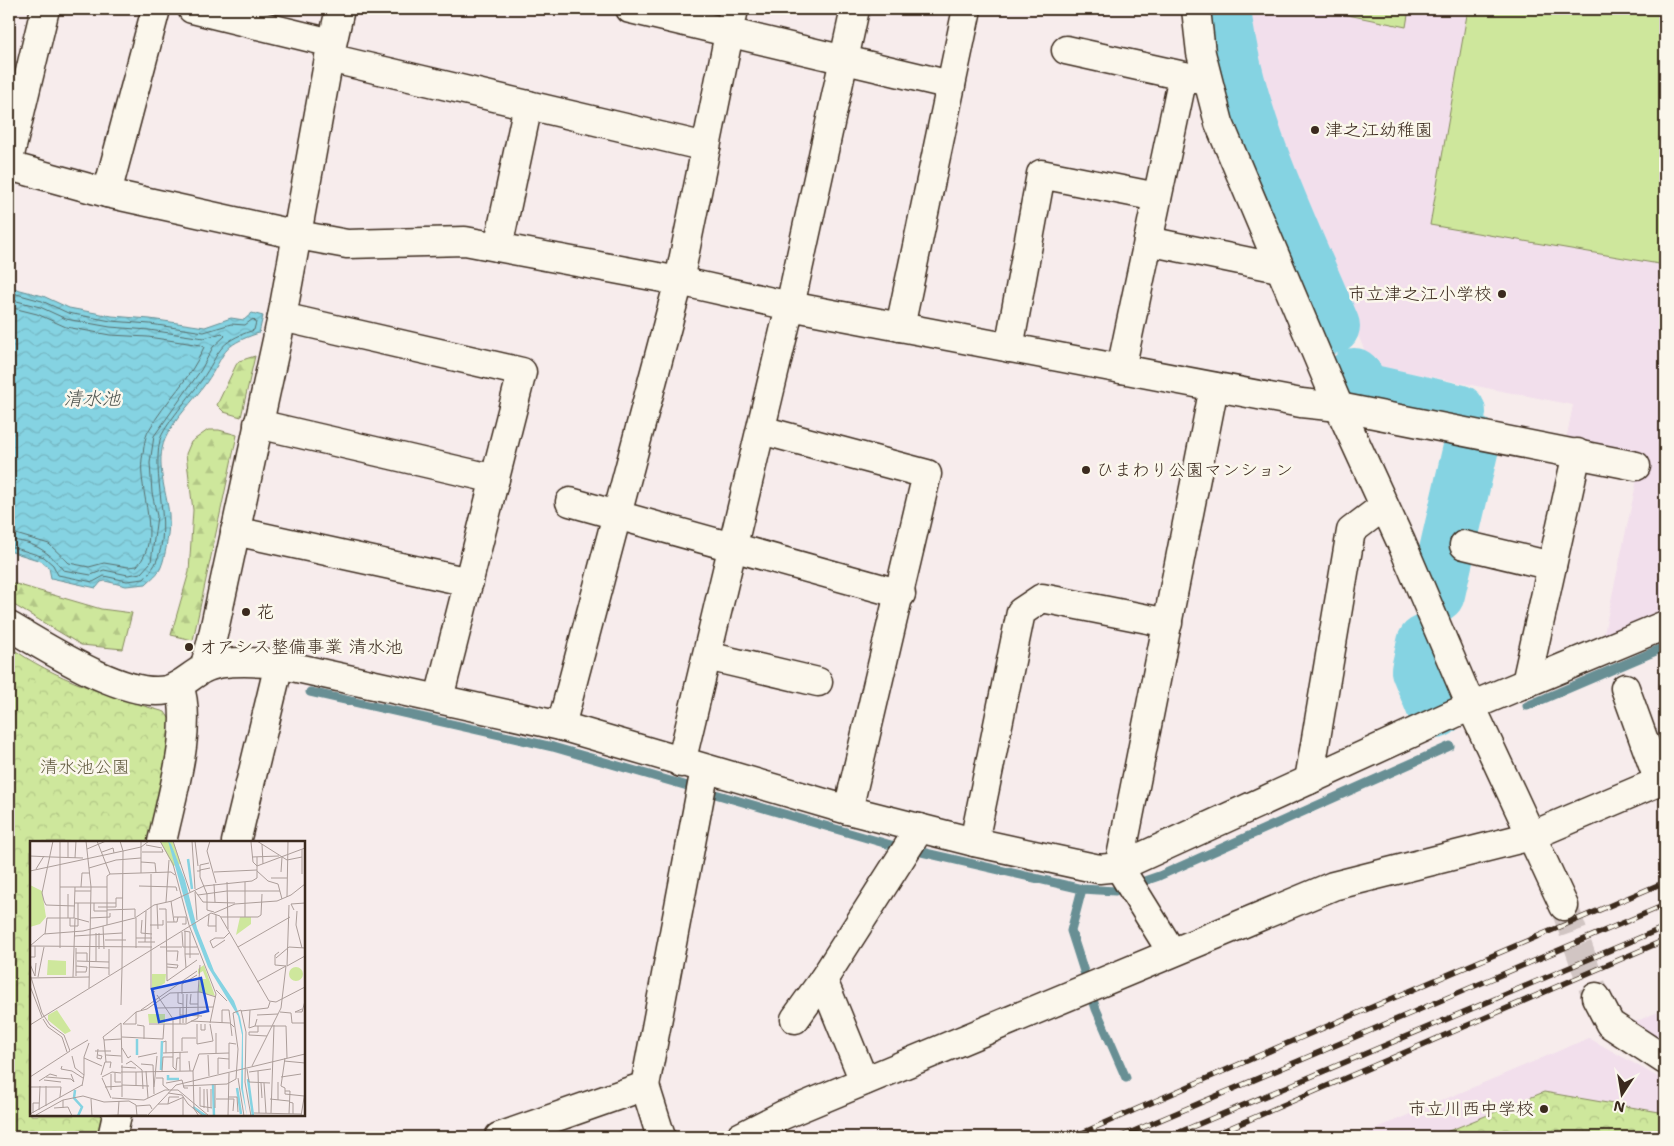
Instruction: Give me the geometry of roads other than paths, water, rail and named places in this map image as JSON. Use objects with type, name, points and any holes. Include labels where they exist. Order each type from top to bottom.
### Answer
[{"type":"street","points":[[9,160],[45,9]]},
{"type":"street","points":[[107,192],[156,9]]},
{"type":"street","points":[[192,9],[331,51],[528,105],[706,147]]},
{"type":"street","points":[[204,668],[212,644],[282,317],[340,9]]},
{"type":"street","points":[[630,9],[732,21],[844,60],[951,85]]},
{"type":"street","points":[[661,1137],[645,1086],[698,777],[707,656],[790,306],[856,9]]},
{"type":"street","points":[[900,327],[967,9]]},
{"type":"street","points":[[1121,369],[1158,197],[1196,78],[1201,54],[1196,9]]},
{"type":"street","points":[[561,726],[679,281],[732,21]]},
{"type":"street","points":[[1066,50],[1196,78]]},
{"type":"street","points":[[1196,78],[1219,123],[1339,407],[1471,706],[1564,906]]},
{"type":"street","points":[[498,247],[528,105]]},
{"type":"street","points":[[9,166],[107,192],[298,235],[347,244],[465,241],[679,281],[790,306],[1008,348],[1301,403],[1339,407],[1636,466]]},
{"type":"street","points":[[1008,348],[1041,174],[1158,197]]},
{"type":"street","points":[[1148,241],[1279,268]]},
{"type":"street","points":[[282,317],[522,372],[439,698]]},
{"type":"street","points":[[1171,951],[1119,867],[1214,387]]},
{"type":"street","points":[[258,424],[495,479]]},
{"type":"street","points":[[761,430],[927,474],[901,594],[848,810]]},
{"type":"street","points":[[1526,683],[1577,453]]},
{"type":"street","points":[[570,502],[901,594]]},
{"type":"street","points":[[1310,780],[1351,531],[1384,506]]},
{"type":"street","points":[[235,531],[469,582]]},
{"type":"street","points":[[1464,545],[1552,566]]},
{"type":"street","points":[[974,842],[1021,612],[1042,598],[1168,624]]},
{"type":"street","points":[[9,626],[70,661],[108,678],[150,690],[166,690],[179,685],[204,668],[255,661],[279,664],[561,726],[698,777],[848,810],[974,842],[1099,869],[1119,867],[1471,706],[1665,625]]},
{"type":"street","points":[[707,656],[818,682]]},
{"type":"street","points":[[236,841],[279,664]]},
{"type":"street","points":[[162,841],[186,725],[185,701],[179,685]]},
{"type":"street","points":[[740,1137],[783,1115],[1171,951],[1333,886],[1531,836],[1662,781],[1625,688]]},
{"type":"street","points":[[794,1020],[823,980],[920,828]]},
{"type":"street","points":[[823,980],[864,1081]]},
{"type":"street","points":[[1596,997],[1610,1024],[1665,1060]]},
{"type":"street","points":[[499,1137],[645,1086]]},
{"type":"street","points":[[112,1137],[117,1116]]},
{"type":"water","name":"清水池","points":[[9,287],[43,296],[69,308],[112,316],[205,327],[231,318],[244,320],[252,313],[263,316],[259,333],[237,342],[225,352],[206,383],[168,432],[161,457],[162,476],[169,514],[165,556],[157,574],[146,584],[126,586],[105,581],[101,582],[96,588],[51,578],[49,568],[41,561],[9,551]]},
{"type":"waterway","points":[[1223,9],[1239,91],[1252,131],[1282,210],[1332,326]]},
{"type":"waterway","points":[[1354,376],[1364,391],[1458,412]]},
{"type":"waterway","points":[[1437,594],[1472,443]]},
{"type":"waterway","points":[[1425,643],[1419,670],[1436,711]]},
{"type":"waterway","points":[[1527,706],[1665,647]]},
{"type":"waterway","points":[[310,692],[553,747],[891,845],[1082,889],[1115,891],[1159,876],[1450,746]]},
{"type":"waterway","points":[[1082,889],[1071,931],[1096,1009],[1126,1078]]},
{"type":"tunnel","points":[[1564,906],[1596,997]]},
{"type":"railway","points":[[1073,1137],[1665,882]]},
{"type":"railway","points":[[1120,1137],[1665,905]]},
{"type":"railway","points":[[1168,1137],[1665,927]]},
{"type":"railway","points":[[1209,1137],[1665,940]]},
{"type":"place","name":"津之江幼稚園","points":[[1315,130]]},
{"type":"place","name":"市立津之江小学校","points":[[1502,294]]},
{"type":"place","name":"ひまわり公園マンション","points":[[1086,470]]},
{"type":"place","name":"花","points":[[246,612]]},
{"type":"place","name":"オアシス整備事業 清水池","points":[[189,647]]},
{"type":"place","name":"市立川西中学校","points":[[1544,1109]]},
{"type":"park label","name":"清水池公園","points":[[85,767]]}]
